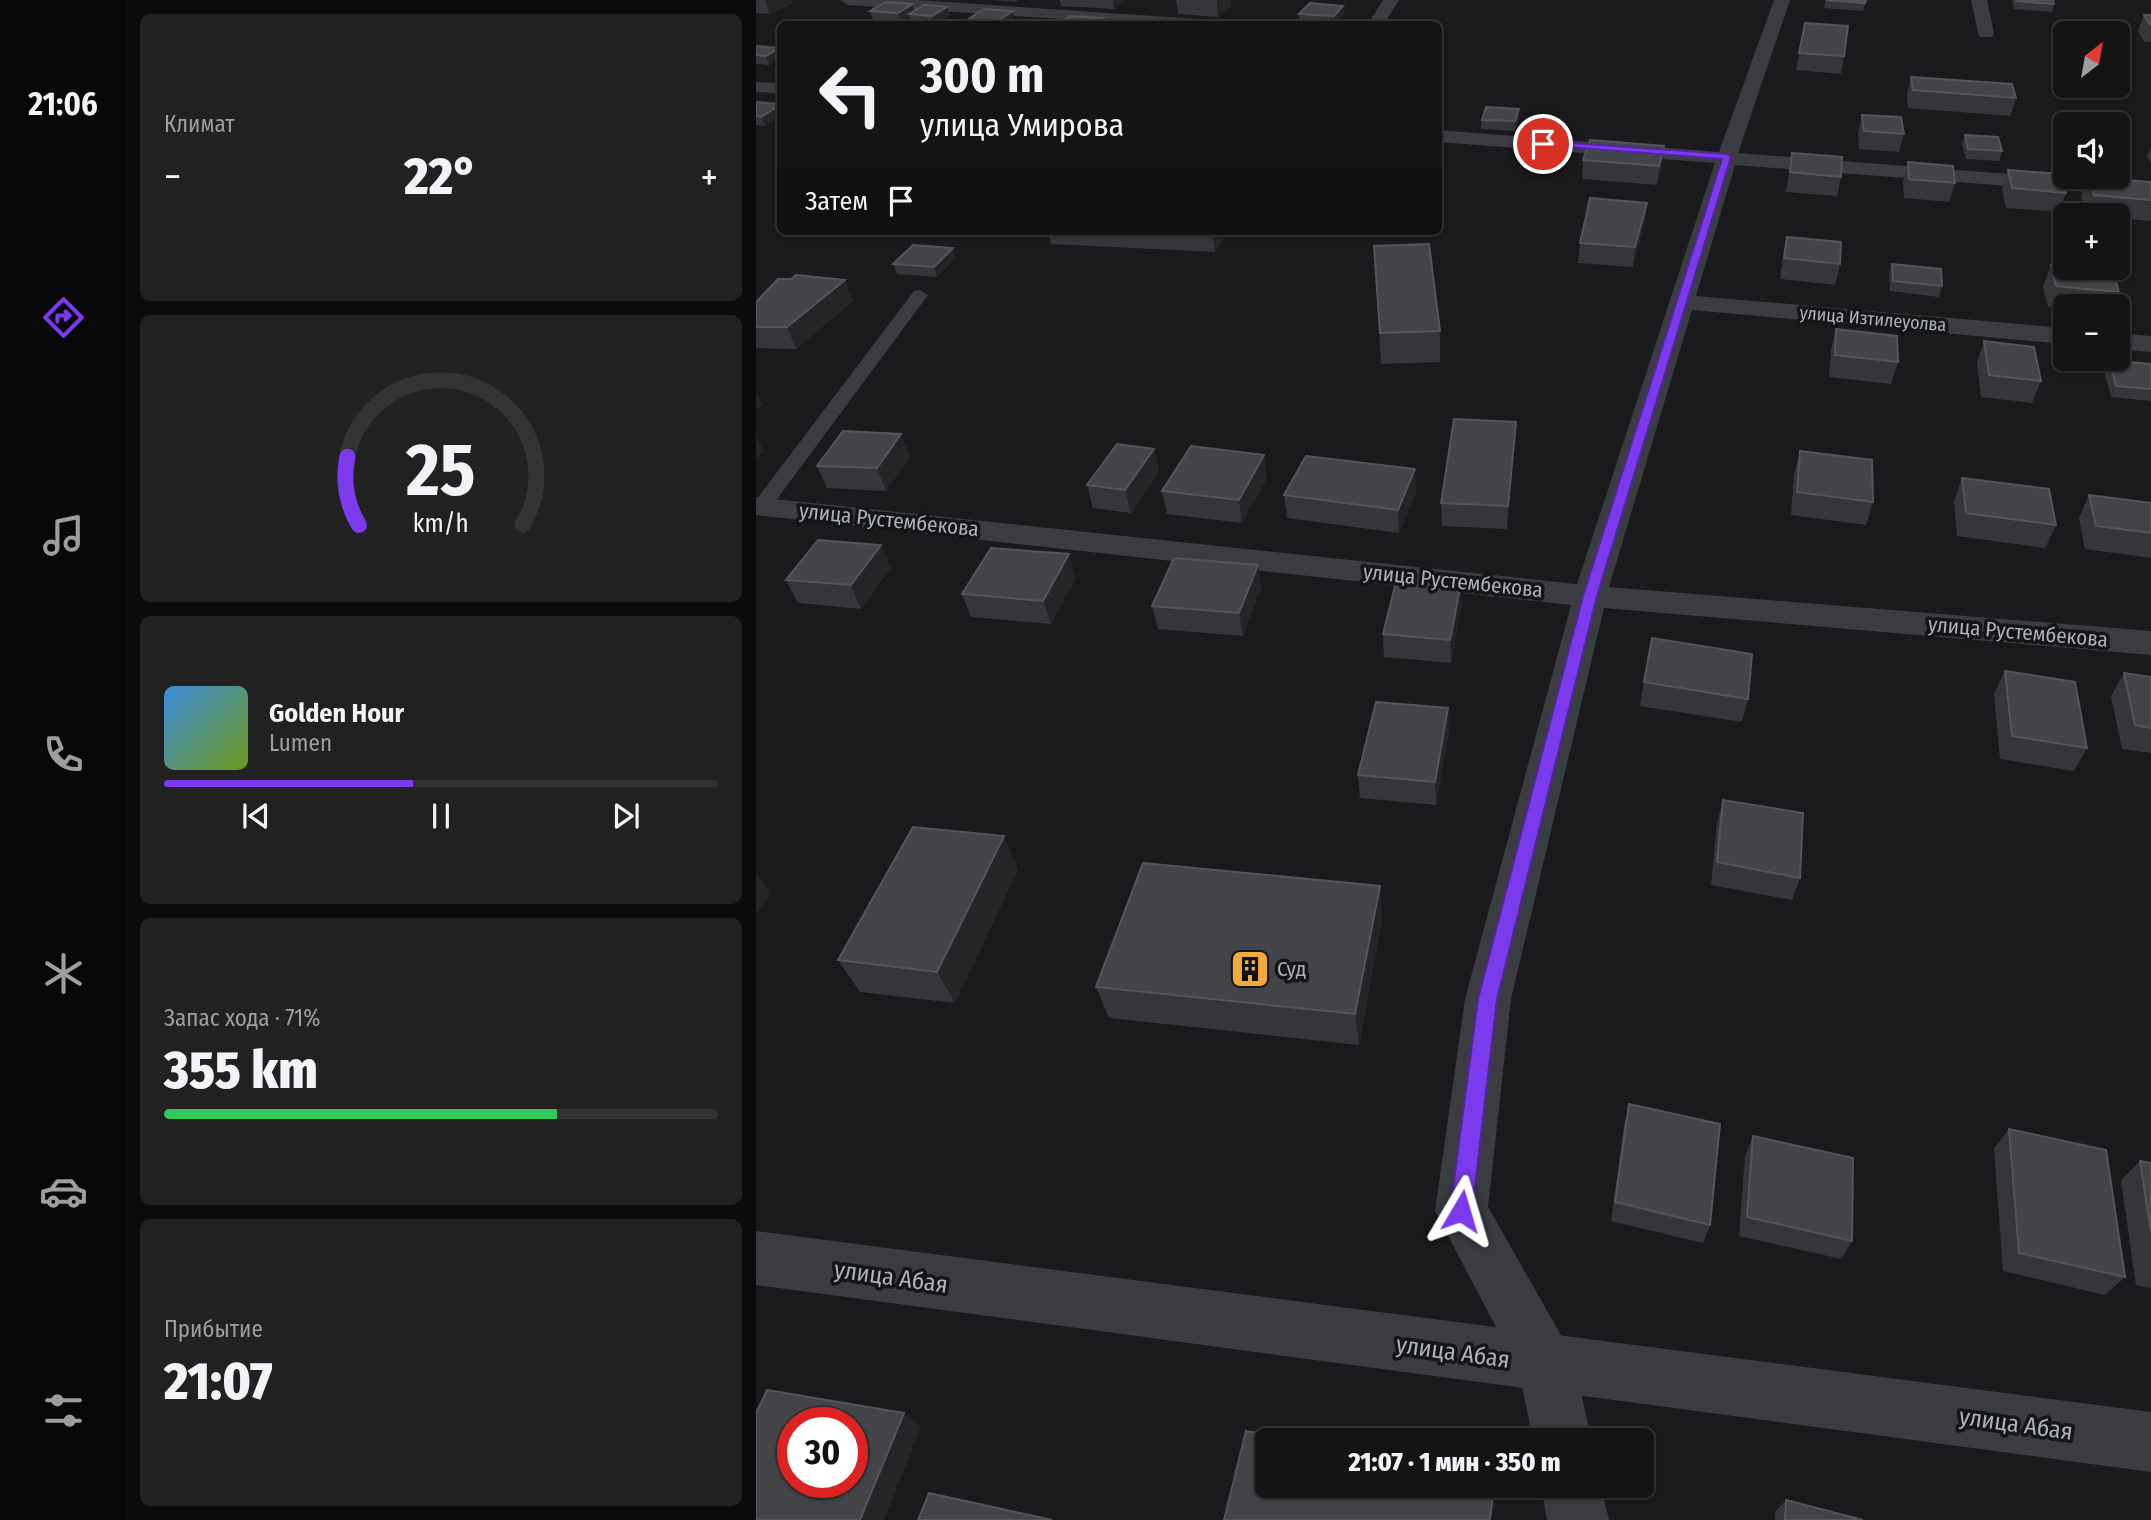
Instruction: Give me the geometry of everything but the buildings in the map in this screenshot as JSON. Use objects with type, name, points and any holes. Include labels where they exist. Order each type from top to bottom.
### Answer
[{"type":"street","points":[[848,0],[1154,21]]},
{"type":"street","points":[[1378,21],[1391,0]]},
{"type":"street","points":[[1559,1428],[1546,1364],[1461,1211],[1488,999],[1590,596],[1727,157],[1782,0]]},
{"type":"street","points":[[1979,0],[1986,33]]},
{"type":"street","points":[[756,87],[777,88]]},
{"type":"street","points":[[1442,136],[2151,191]]},
{"type":"street","name":"улица Изтилеуолва","points":[[1682,302],[2053,335]]},
{"type":"street","points":[[2130,342],[2151,344]]},
{"type":"street","name":"улица Рустембекова","points":[[759,506],[1590,596],[2151,643]]},
{"type":"street","name":"улица Абая","points":[[756,1258],[2151,1443]]},
{"type":"street","points":[[1573,1498],[1578,1520]]},
{"type":"lane","points":[[759,506],[920,295]]},
{"type":"place","name":"Суд","points":[[1250,969]]},
{"type":"route","points":[[1461,1211],[1488,999],[1590,596],[1727,157],[1543,144]]}]
